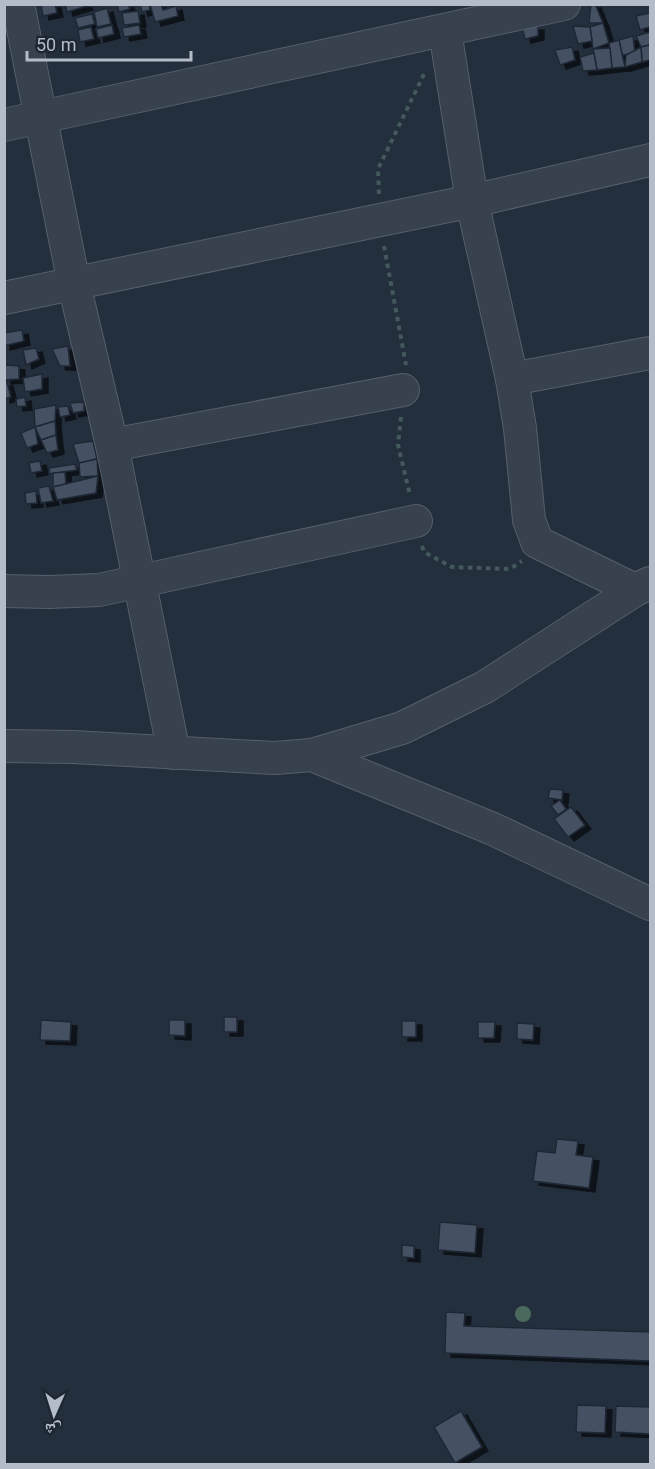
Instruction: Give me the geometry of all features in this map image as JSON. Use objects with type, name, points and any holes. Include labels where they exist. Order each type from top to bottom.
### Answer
[{"type":"street","points":[[18,4],[74,284],[141,582],[174,753]]},
{"type":"street","points":[[4,124],[564,4]]},
{"type":"street","points":[[445,31],[472,201],[512,379],[520,428],[529,520],[537,542],[643,587]]},
{"type":"street","points":[[4,298],[472,201],[651,160]]},
{"type":"street","points":[[512,379],[651,353]]},
{"type":"street","points":[[112,445],[403,390]]},
{"type":"street","points":[[4,591],[99,590],[416,522]]},
{"type":"street","points":[[4,746],[275,758],[312,755],[402,728],[485,687],[643,587]]},
{"type":"street","points":[[312,755],[493,829],[651,904]]},
{"type":"path","points":[[428,67],[378,169],[379,220],[406,362],[398,445],[424,552],[452,567],[510,569],[525,559],[537,542]]},
{"type":"building","points":[[41,4],[55,4],[57,13],[43,16]]},
{"type":"building","points":[[65,4],[86,4],[87,6],[67,12]]},
{"type":"building","points":[[117,4],[128,4],[130,9],[119,12]]},
{"type":"building","points":[[140,4],[149,4],[150,10],[142,12]]},
{"type":"building","points":[[150,4],[161,4],[163,10],[176,6],[178,16],[155,22]]},
{"type":"building","points":[[591,4],[595,4],[603,23],[589,23]]},
{"type":"building","points":[[107,8],[111,24],[97,27],[94,12]]},
{"type":"building","points":[[138,11],[140,23],[124,25],[122,13]]},
{"type":"building","points":[[650,13],[650,27],[640,30],[636,16]]},
{"type":"building","points":[[92,14],[95,24],[78,28],[75,18]]},
{"type":"building","points":[[603,23],[609,43],[593,49],[590,27]]},
{"type":"building","points":[[112,25],[114,34],[98,38],[96,29]]},
{"type":"building","points":[[139,25],[141,34],[124,37],[122,28]]},
{"type":"building","points":[[538,26],[538,36],[525,39],[522,27]]},
{"type":"building","points":[[573,26],[590,27],[592,41],[578,44]]},
{"type":"building","points":[[91,27],[94,39],[80,42],[78,30]]},
{"type":"building","points":[[650,32],[650,45],[641,47],[636,36]]},
{"type":"building","points":[[633,36],[635,54],[622,55],[619,40]]},
{"type":"building","points":[[619,40],[625,67],[612,68],[609,43]]},
{"type":"building","points":[[650,45],[650,60],[642,62],[641,47]]},
{"type":"building","points":[[572,47],[575,60],[560,65],[555,50]]},
{"type":"building","points":[[641,47],[642,62],[625,67],[626,55]]},
{"type":"building","points":[[610,48],[612,68],[597,70],[593,49]]},
{"type":"building","points":[[594,53],[597,70],[583,71],[580,57]]},
{"type":"building","points":[[22,330],[24,341],[4,346],[4,333]]},
{"type":"building","points":[[68,346],[70,366],[60,366],[52,349]]},
{"type":"building","points":[[36,348],[39,359],[26,365],[23,350]]},
{"type":"building","points":[[5,365],[19,366],[19,379],[5,380]]},
{"type":"building","points":[[42,374],[42,389],[25,392],[23,378]]},
{"type":"building","points":[[4,382],[7,382],[11,397],[4,399]]},
{"type":"building","points":[[25,397],[26,406],[17,407],[16,399]]},
{"type":"building","points":[[84,402],[84,411],[73,413],[70,403]]},
{"type":"building","points":[[56,405],[55,421],[35,427],[34,409]]},
{"type":"building","points":[[68,406],[70,415],[60,417],[58,407]]},
{"type":"building","points":[[55,421],[56,435],[41,440],[35,427]]},
{"type":"building","points":[[35,427],[38,444],[27,448],[21,433]]},
{"type":"building","points":[[56,435],[58,450],[47,453],[41,440]]},
{"type":"building","points":[[93,441],[97,459],[79,463],[73,444]]},
{"type":"building","points":[[97,459],[98,476],[80,477],[79,463]]},
{"type":"building","points":[[40,461],[42,471],[31,473],[29,463]]},
{"type":"building","points":[[75,464],[77,470],[50,474],[49,468]]},
{"type":"building","points":[[65,472],[66,484],[53,487],[53,473]]},
{"type":"building","points":[[98,476],[96,493],[57,500],[53,487]]},
{"type":"building","points":[[49,486],[53,501],[41,503],[38,488]]},
{"type":"building","points":[[36,491],[37,503],[26,504],[25,493]]},
{"type":"building","points":[[550,789],[563,790],[562,800],[548,798]]},
{"type":"building","points":[[560,800],[566,809],[558,815],[551,806]]},
{"type":"building","points":[[571,807],[585,825],[568,837],[554,819]]},
{"type":"building","points":[[224,1017],[237,1017],[237,1032],[224,1032]]},
{"type":"building","points":[[41,1020],[71,1022],[70,1041],[40,1040]]},
{"type":"building","points":[[169,1020],[185,1020],[185,1036],[169,1035]]},
{"type":"building","points":[[402,1021],[416,1021],[416,1037],[402,1037]]},
{"type":"building","points":[[478,1022],[495,1022],[494,1038],[478,1038]]},
{"type":"building","points":[[517,1023],[534,1024],[533,1040],[517,1039]]},
{"type":"building","points":[[557,1139],[578,1141],[576,1155],[593,1157],[589,1188],[533,1181],[537,1151],[555,1153]]},
{"type":"building","points":[[440,1222],[477,1225],[475,1253],[438,1250]]},
{"type":"building","points":[[402,1245],[414,1246],[414,1258],[402,1257]]},
{"type":"building","points":[[446,1312],[465,1313],[464,1326],[650,1332],[650,1361],[445,1353]]},
{"type":"building","points":[[577,1405],[606,1406],[605,1433],[576,1432]]},
{"type":"building","points":[[616,1406],[650,1407],[650,1434],[615,1432]]},
{"type":"building","points":[[461,1411],[482,1447],[455,1463],[434,1427]]}]
